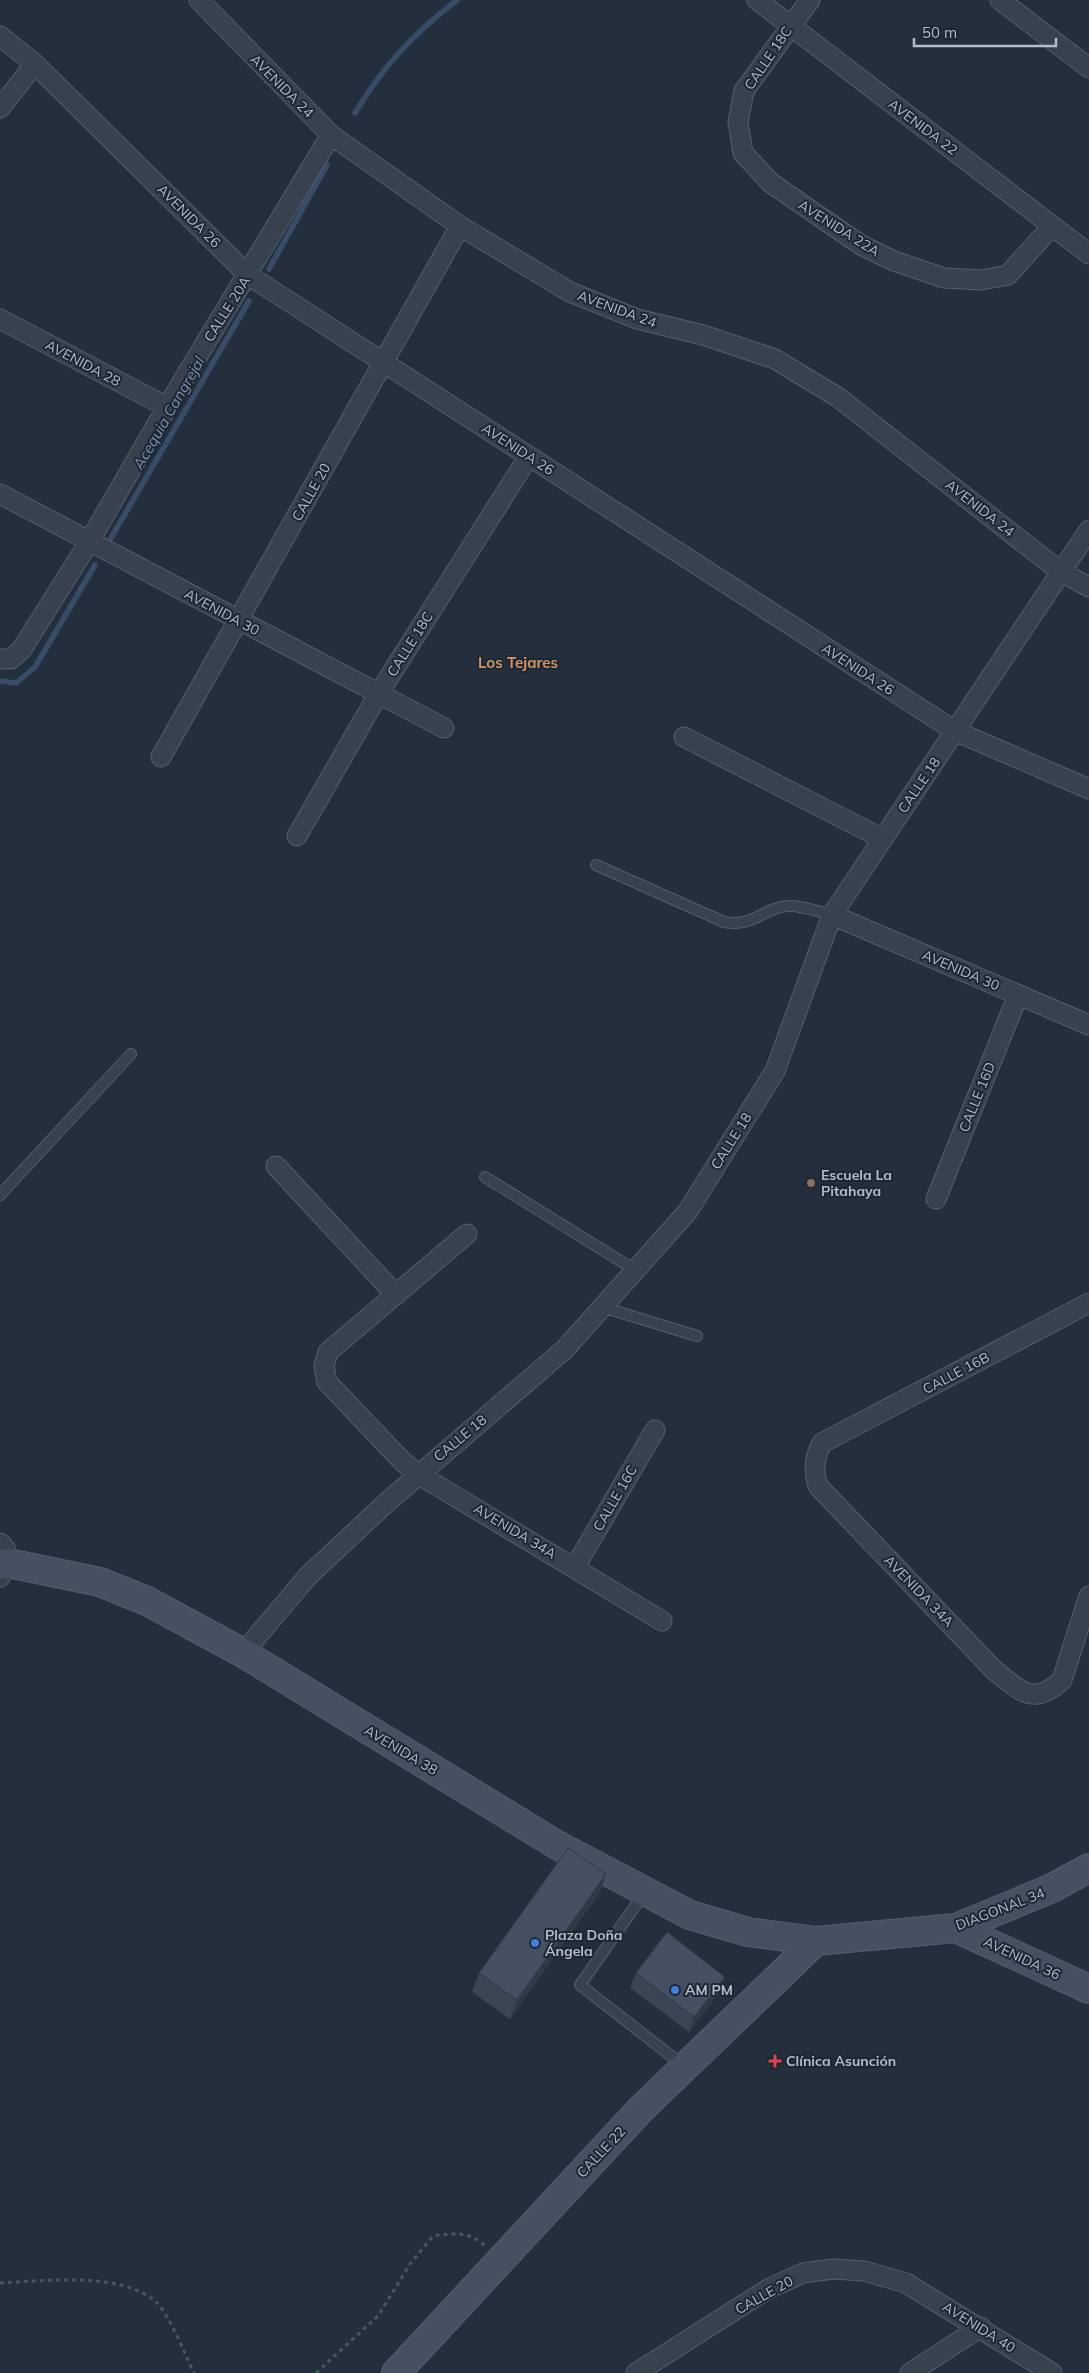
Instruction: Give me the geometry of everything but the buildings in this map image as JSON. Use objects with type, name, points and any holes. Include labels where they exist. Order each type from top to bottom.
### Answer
[{"type":"street","name":"AVENIDA 24","points":[[198,0],[331,135],[460,226],[570,292],[637,319],[703,335],[775,359],[839,398],[1061,572],[1089,587]]},
{"type":"street","name":"AVENIDA 22","points":[[756,0],[1089,254]]},
{"type":"street","name":"CALLE 18C","points":[[738,122],[744,92],[810,0]]},
{"type":"street","points":[[1000,0],[1089,68]]},
{"type":"street","name":"AVENIDA 26","points":[[0,36],[35,64],[248,275],[955,731],[1089,789]]},
{"type":"street","points":[[0,108],[35,64]]},
{"type":"street","name":"AVENIDA 22A","points":[[738,122],[743,154],[771,183],[861,245],[894,262],[944,278],[981,280],[1008,275],[1052,226]]},
{"type":"street","name":"CALLE 20A","points":[[5,659],[22,649],[89,542],[166,407],[248,275],[331,135]]},
{"type":"street","name":"CALLE 20","points":[[161,758],[460,226]]},
{"type":"street","name":"AVENIDA 28","points":[[0,319],[166,407]]},
{"type":"street","name":"CALLE 18C","points":[[297,836],[379,693],[529,456]]},
{"type":"street","name":"AVENIDA 30","points":[[0,494],[444,728]]},
{"type":"street","name":"CALLE 18","points":[[243,1653],[308,1576],[418,1474],[565,1349],[688,1211],[775,1071],[832,915],[1089,530]]},
{"type":"street","points":[[684,737],[883,839]]},
{"type":"street","name":"AVENIDA 30","points":[[832,915],[1089,1025]]},
{"type":"street","name":"CALLE 16D","points":[[936,1199],[1018,995]]},
{"type":"street","points":[[276,1166],[396,1295]]},
{"type":"street","name":"AVENIDA 34A","points":[[467,1234],[328,1352],[324,1366],[327,1382],[403,1462],[418,1474],[662,1621]]},
{"type":"street","name":"CALLE 16B","points":[[822,1443],[1089,1303]]},
{"type":"street","name":"CALLE 16C","points":[[575,1567],[655,1430]]},
{"type":"street","name":"AVENIDA 34A","points":[[822,1443],[816,1454],[814,1466],[818,1486],[994,1670],[1019,1691],[1028,1695],[1039,1695],[1051,1690],[1062,1680],[1089,1596]]},
{"type":"street","name":"AVENIDA 38","points":[[2,1562],[100,1582],[146,1601],[243,1653],[557,1845],[690,1915],[740,1929],[816,1941]]},
{"type":"street","name":"DIAGONAL 34","points":[[816,1941],[956,1928],[1052,1888],[1089,1868]]},
{"type":"street","name":"AVENIDA 36","points":[[956,1928],[1089,1989]]},
{"type":"street","name":"CALLE 22","points":[[396,2373],[641,2109],[816,1941]]},
{"type":"street","name":"CALLE 20","points":[[636,2373],[768,2290],[802,2273],[833,2269],[864,2271],[906,2283]]},
{"type":"street","name":"AVENIDA 40","points":[[906,2283],[981,2327],[1052,2373]]},
{"type":"street","points":[[910,2373],[981,2327]]},
{"type":"lane","points":[[596,866],[724,922],[737,925],[758,918],[776,908],[791,906],[832,915]]},
{"type":"lane","points":[[0,1195],[131,1054]]},
{"type":"lane","points":[[485,1177],[635,1270]]},
{"type":"lane","points":[[602,1307],[697,1336]]},
{"type":"lane","points":[[645,1891],[580,1985],[685,2066]]},
{"type":"path","points":[[316,2373],[378,2316],[410,2264],[433,2236],[458,2232],[479,2240],[501,2260]]},
{"type":"path","points":[[0,2283],[93,2280],[136,2290],[156,2303],[170,2324],[194,2373]]},
{"type":"waterway","name":"Acequia Cangrejal","points":[[355,113],[377,80],[400,51],[457,0]]},
{"type":"waterway","name":"Acequia Cangrejal","points":[[269,269],[327,165]]},
{"type":"waterway","name":"Acequia Cangrejal","points":[[111,538],[249,301]]},
{"type":"waterway","name":"Acequia Cangrejal","points":[[0,681],[16,683],[35,667],[95,565]]},
{"type":"place","name":"Escuela La Pitahaya","points":[[811,1183]]},
{"type":"place","name":"Plaza Doña Ángela","points":[[535,1943]]},
{"type":"place","name":"AM PM","points":[[675,1990]]},
{"type":"place","name":"Clínica Asunción","points":[[775,2061]]},
{"type":"district","name":"Los Tejares","points":[[518,663]]}]
